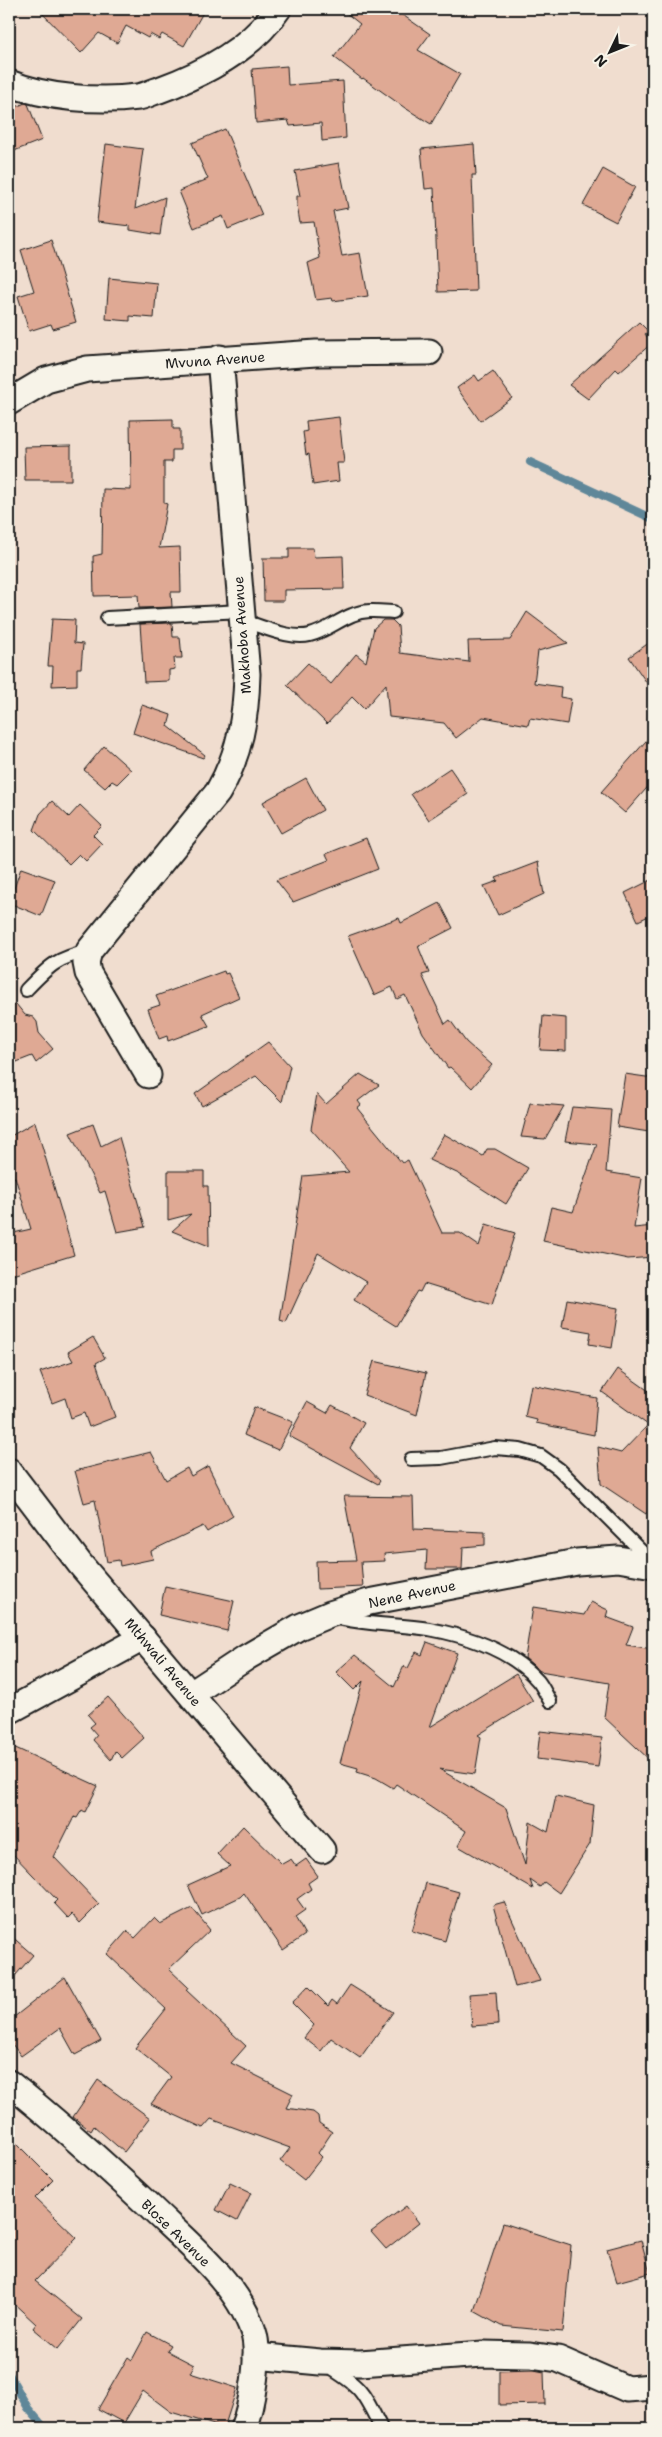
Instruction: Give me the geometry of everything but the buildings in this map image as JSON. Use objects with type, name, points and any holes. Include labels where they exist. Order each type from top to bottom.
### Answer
[{"type":"street","points":[[9,83],[69,96],[102,100],[140,97],[184,81],[229,55],[257,32],[278,9]]},
{"type":"street","name":"Mvuna Avenue","points":[[9,402],[46,380],[87,369],[220,358],[316,353],[429,352]]},
{"type":"street","name":"Makhoba Avenue","points":[[89,951],[202,813],[230,771],[240,742],[246,712],[248,674],[220,358]]},
{"type":"street","points":[[89,951],[86,963],[88,973],[148,1075]]},
{"type":"street","name":"Mthwali Avenue","points":[[9,1471],[80,1564],[322,1850]]},
{"type":"street","name":"Nene Avenue","points":[[191,1694],[269,1643],[326,1615],[368,1602],[577,1562],[618,1559],[653,1564]]},
{"type":"street","points":[[9,1712],[143,1638]]},
{"type":"street","name":"Blose Avenue","points":[[9,2083],[59,2122],[200,2255],[241,2306],[254,2331],[256,2356],[244,2428]]},
{"type":"street","points":[[256,2356],[320,2362],[379,2362],[482,2354],[530,2355],[558,2359],[627,2389],[653,2387]]},
{"type":"lane","points":[[107,618],[242,616],[290,634],[308,636],[360,612],[369,610],[393,612]]},
{"type":"lane","points":[[26,990],[55,962],[65,956],[89,951]]},
{"type":"lane","points":[[411,1460],[441,1458],[495,1448],[520,1450],[540,1456],[559,1469],[653,1564]]},
{"type":"lane","points":[[326,1615],[355,1622],[428,1629],[489,1647],[518,1663],[538,1682],[550,1701]]},
{"type":"lane","points":[[320,2362],[357,2386],[364,2394],[381,2428]]},
{"type":"waterway","points":[[530,462],[653,519]]},
{"type":"waterway","points":[[9,2374],[28,2408],[45,2428]]}]
